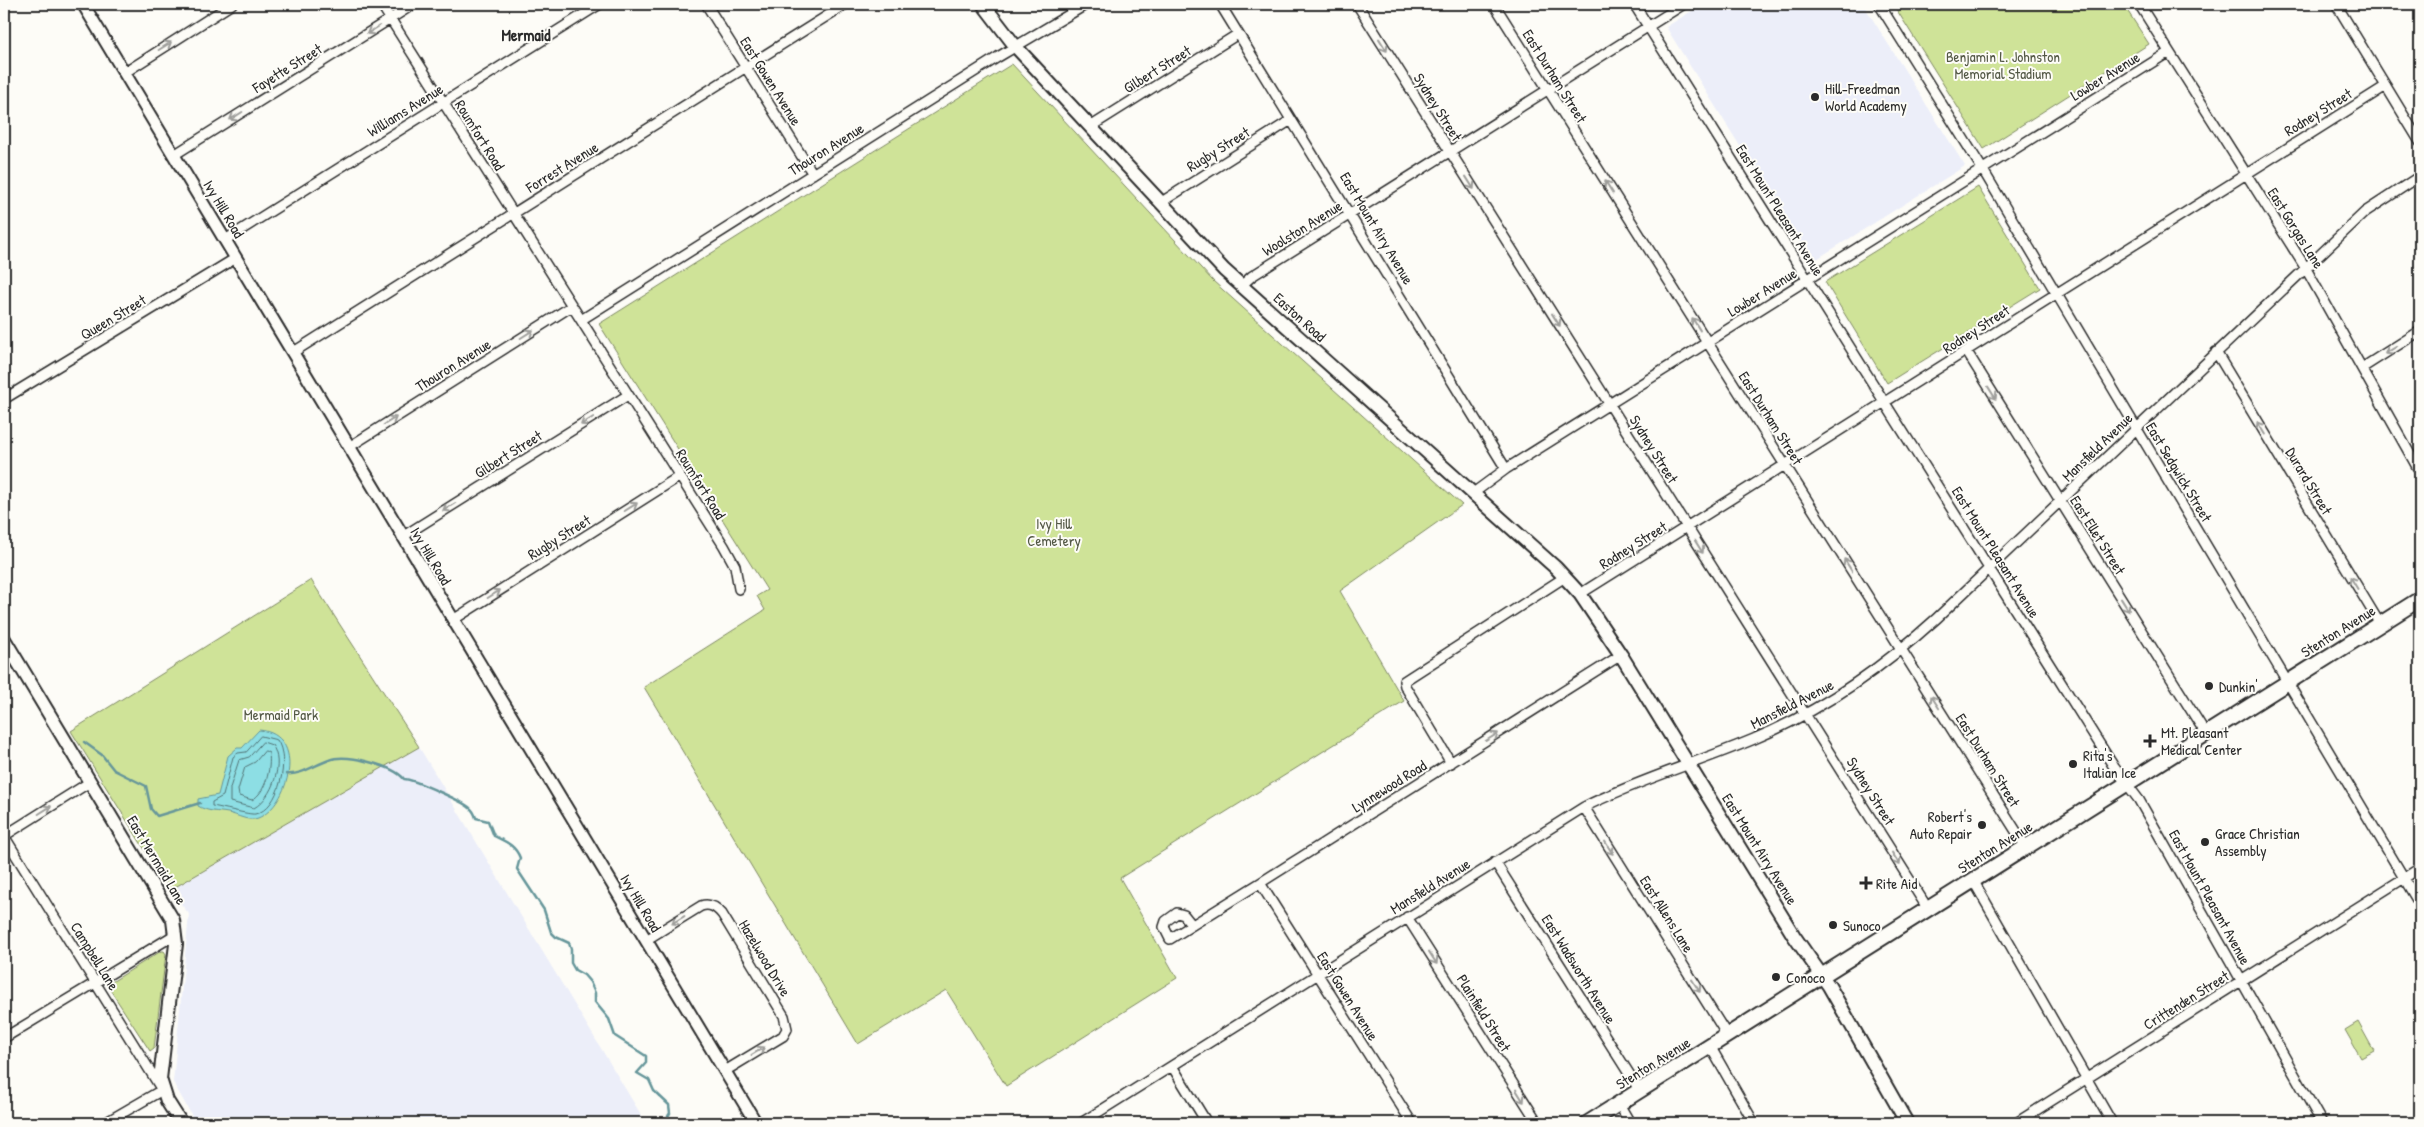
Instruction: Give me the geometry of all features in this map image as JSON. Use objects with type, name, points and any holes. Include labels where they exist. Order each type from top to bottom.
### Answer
[{"type":"main road","name":"Easton Road","points":[[983,4],[1016,47],[1241,286],[1565,577],[1580,594]]},
{"type":"main road","name":"East Mount Airy Avenue","points":[[1580,594],[1621,655],[1799,943],[1822,976],[1907,1123]]},
{"type":"main road","name":"Stenton Avenue","points":[[1588,1123],[2420,599]]},
{"type":"main road","name":"East Mermaid Lane","points":[[4,638],[172,916],[176,934],[161,1065],[162,1090],[181,1123]]},
{"type":"street","name":"Ivy Hill Road","points":[[83,4],[756,1123]]},
{"type":"street","points":[[124,72],[232,4]]},
{"type":"street","name":"Roumfort Road","points":[[381,4],[736,566],[740,589]]},
{"type":"street","name":"Fayette Street","points":[[174,155],[414,4]]},
{"type":"street","name":"Williams Avenue","points":[[225,240],[600,4]]},
{"type":"street","name":"East Gowen Avenue","points":[[706,4],[813,174]]},
{"type":"street","name":"Forrest Avenue","points":[[292,353],[846,4]]},
{"type":"street","name":"Thouron Avenue","points":[[581,320],[1086,4]]},
{"type":"street","name":"East Mount Airy Avenue","points":[[1220,4],[1506,469]]},
{"type":"street","name":"Sydney Street","points":[[1357,4],[1928,909]]},
{"type":"street","name":"East Durham Street","points":[[1494,4],[2026,847]]},
{"type":"street","name":"East Mount Pleasant Avenue","points":[[1634,4],[1990,569],[2139,800],[2322,1123]]},
{"type":"street","name":"Woolston Avenue","points":[[1241,286],[1252,276],[1684,4]]},
{"type":"street","name":"East Sedgwick Street","points":[[1879,4],[1983,170],[2420,905]]},
{"type":"street","name":"East Gorgas Lane","points":[[2139,4],[2305,268],[2417,459],[2420,472]]},
{"type":"street","points":[[2336,4],[2420,142]]},
{"type":"street","name":"Gilbert Street","points":[[1090,127],[1238,34]]},
{"type":"street","name":"Lowber Avenue","points":[[1472,494],[1506,469],[2169,52]]},
{"type":"street","name":"Rodney Street","points":[[1580,594],[1967,352],[2386,86]]},
{"type":"street","name":"Rugby Street","points":[[1160,202],[1291,120]]},
{"type":"street","name":"Mansfield Avenue","points":[[1084,1122],[1584,807],[1632,785],[1689,765],[1753,739],[1848,690],[1901,650],[1990,569],[2365,212],[2420,176]]},
{"type":"street","name":"Queen Street","points":[[4,399],[236,258]]},
{"type":"street","name":"Thouron Avenue","points":[[349,447],[572,306]]},
{"type":"street","points":[[2362,368],[2420,331]]},
{"type":"street","name":"East Ellet Street","points":[[1967,352],[2206,734]]},
{"type":"street","name":"Durard Street","points":[[2216,352],[2380,624]]},
{"type":"street","name":"Gilbert Street","points":[[402,536],[628,395]]},
{"type":"street","name":"Rugby Street","points":[[453,620],[680,476]]},
{"type":"street","points":[[1451,762],[1404,682],[1408,677],[1565,577]]},
{"type":"street","name":"Lynnewood Road","points":[[1192,925],[1184,915],[1173,915],[1165,923],[1165,930],[1170,939],[1621,655]]},
{"type":"street","points":[[4,836],[90,782]]},
{"type":"street","name":"East Allens Lane","points":[[1584,807],[1727,1035]]},
{"type":"street","name":"Campbell Lane","points":[[4,836],[162,1090]]},
{"type":"street","name":"East Wadsworth Avenue","points":[[1495,862],[1640,1091]]},
{"type":"street","name":"Crittenden Street","points":[[2016,1123],[2420,868]]},
{"type":"street","points":[[1974,880],[2112,1123]]},
{"type":"street","name":"East Gowen Avenue","points":[[1260,883],[1412,1123]]},
{"type":"street","name":"Hazelwood Drive","points":[[646,940],[701,906],[708,905],[716,908],[722,914],[784,1016],[787,1028],[782,1036],[725,1071]]},
{"type":"street","name":"Plainfield Street","points":[[1407,917],[1538,1123]]},
{"type":"street","points":[[4,1038],[176,934]]},
{"type":"street","points":[[1710,1046],[1754,1123]]},
{"type":"street","points":[[1172,1066],[1206,1123]]},
{"type":"street","points":[[105,1123],[162,1090]]},
{"type":"street","points":[[1619,1104],[1630,1123]]},
{"type":"shaded area","name":"Hill-Freedman World Academy","points":[[1703,4],[1863,4],[1965,166],[1812,262],[1666,27]]},
{"type":"shaded area","points":[[419,747],[646,1123],[196,1123],[173,1082],[189,914],[170,890]]},
{"type":"green space","name":"Benjamin L. Johnston Memorial Stadium","points":[[1893,4],[2123,4],[2149,44],[1984,149]]},
{"type":"green space","name":"Ivy Hill Cemetery","points":[[1012,64],[1213,281],[1462,505],[1340,591],[1404,701],[1120,878],[1177,978],[1006,1086],[946,990],[858,1044],[644,687],[765,610],[757,596],[767,590],[599,324]]},
{"type":"green space","points":[[1978,187],[2040,288],[1887,383],[1825,282]]},
{"type":"green space","name":"Mermaid Park","points":[[311,580],[419,747],[170,890],[71,731]]},
{"type":"green space","points":[[161,951],[164,951],[166,954],[154,1048],[150,1051],[107,985]]},
{"type":"green space","points":[[2358,1022],[2374,1051],[2361,1058],[2345,1030]]},
{"type":"water","points":[[259,730],[274,734],[284,744],[288,756],[285,786],[278,800],[269,811],[254,819],[247,819],[198,806],[198,799],[218,795],[228,756],[237,748],[242,748]]},
{"type":"waterway","points":[[84,742],[102,755],[114,770],[146,786],[151,809],[157,816],[200,803]]},
{"type":"waterway","points":[[286,774],[302,772],[337,758],[369,762],[399,774],[404,779],[449,796],[470,808],[476,818],[488,821],[494,836],[510,844],[516,850],[520,858],[517,869],[544,910],[551,932],[556,937],[569,943],[571,963],[575,970],[584,975],[590,982],[595,993],[595,1002],[609,1019],[615,1036],[646,1056],[646,1063],[637,1073],[649,1080],[654,1091],[669,1105],[670,1113],[664,1123]]},
{"type":"place","name":"Hill-Freedman World Academy","points":[[1815,97]]},
{"type":"place","name":"Dunkin'","points":[[2209,686]]},
{"type":"place","name":"Mt. Pleasant Medical Center","points":[[2150,741]]},
{"type":"place","name":"Rita's Italian Ice","points":[[2073,764]]},
{"type":"place","name":"Robert's Auto Repair","points":[[1982,825]]},
{"type":"place","name":"Grace Christian Assembly","points":[[2205,842]]},
{"type":"place","name":"Rite Aid","points":[[1866,883]]},
{"type":"place","name":"Sunoco","points":[[1833,925]]},
{"type":"place","name":"Conoco","points":[[1776,977]]},
{"type":"district","name":"Mermaid","points":[[526,35]]}]
